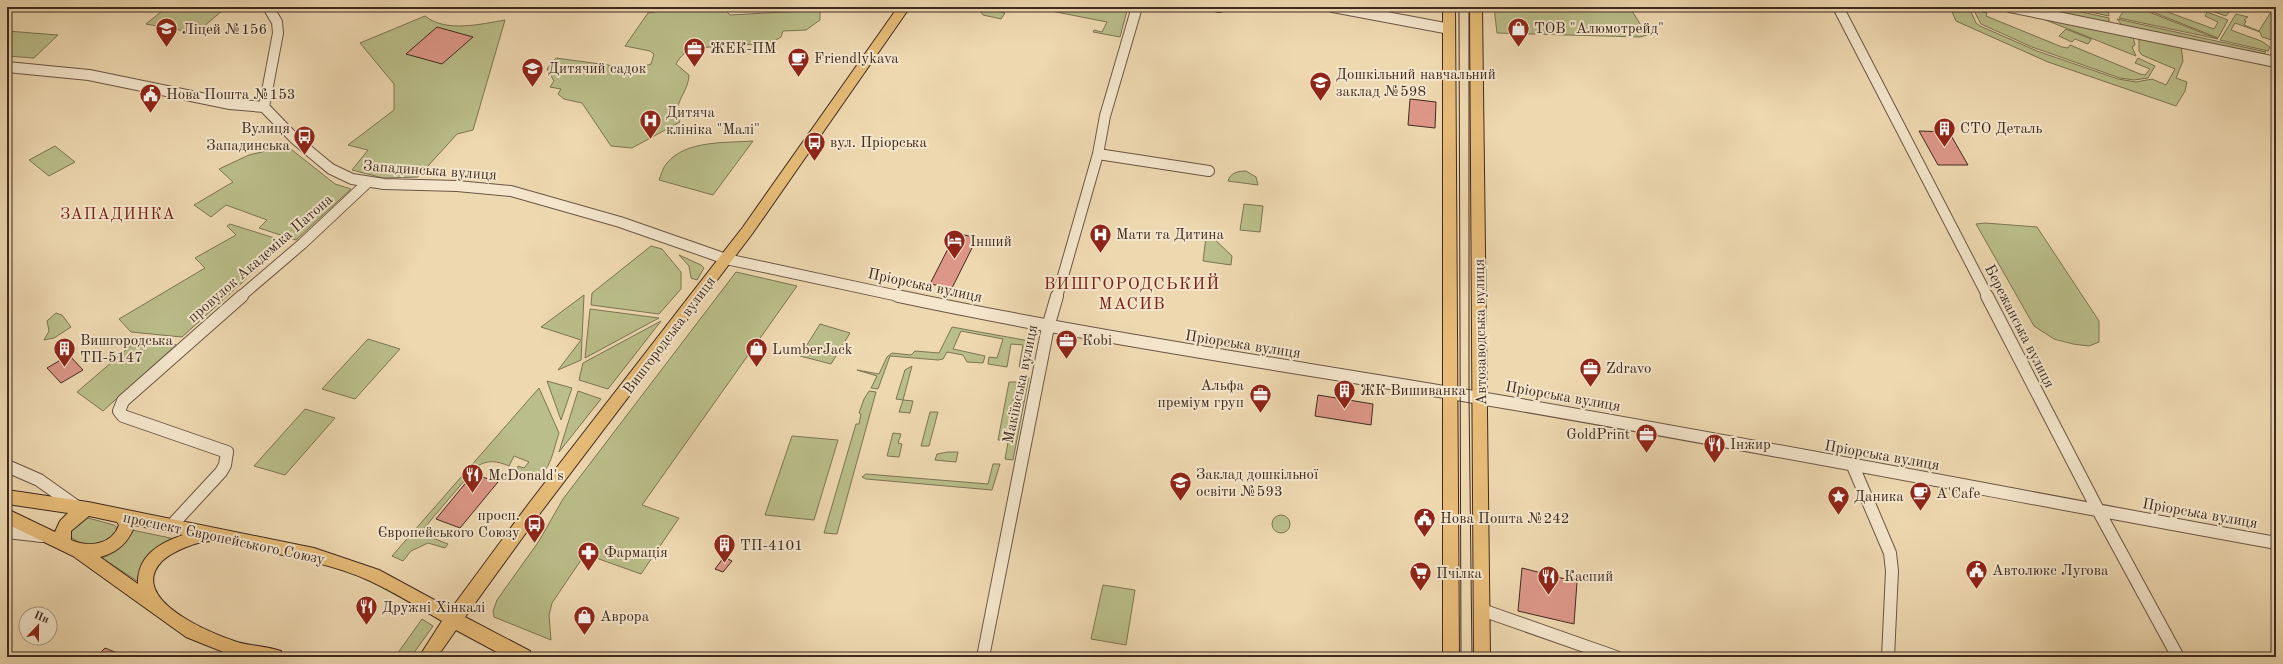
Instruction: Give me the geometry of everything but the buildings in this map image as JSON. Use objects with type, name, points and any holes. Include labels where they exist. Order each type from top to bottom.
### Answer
[{"type":"main road","name":"Вишгородська вулиця","points":[[427,657],[513,536],[726,259],[815,136],[904,7]]},
{"type":"main road","name":"Автозаводська вулиця","points":[[1449,7],[1451,657]]},
{"type":"main road","name":"Автозаводська вулиця","points":[[1476,7],[1481,398],[1482,657]]},
{"type":"main road","name":"проспект Європейського Союзу","points":[[7,497],[83,508],[286,548],[334,561],[372,575],[406,591],[484,638],[524,657]]},
{"type":"main road","points":[[58,540],[62,535],[66,524],[83,508]]},
{"type":"main road","points":[[7,516],[79,551],[192,632],[204,638],[238,650],[275,657]]},
{"type":"main road","points":[[79,551],[100,551],[118,540],[126,531],[127,525],[122,516]]},
{"type":"main road","points":[[152,604],[144,582],[148,568],[157,556],[172,545],[188,539],[215,534]]},
{"type":"street","points":[[7,67],[89,75],[230,104],[264,107],[278,33],[277,22],[268,7]]},
{"type":"street","name":"Макіївська вулиця","points":[[983,657],[1048,327],[1098,154],[1105,116],[1137,7]]},
{"type":"street","points":[[1333,7],[1450,29]]},
{"type":"street","name":"Бережанська вулиця","points":[[1838,7],[2098,510],[2178,657]]},
{"type":"street","points":[[2010,7],[2276,62]]},
{"type":"street","name":"Западинська вулиця","points":[[264,107],[294,139],[331,169],[352,179],[368,182],[457,186],[511,192],[620,222],[726,259]]},
{"type":"street","points":[[1098,154],[1209,171]]},
{"type":"street","name":"провулок Академіка Патона","points":[[172,526],[221,472],[228,458],[227,452],[223,448],[123,416],[119,411],[119,407],[123,401],[188,342],[302,244],[368,182]]},
{"type":"street","name":"Пріорська вулиця","points":[[726,259],[1048,327],[1481,398],[2276,543]]},
{"type":"street","name":"проспект Європейського Союзу","points":[[7,466],[39,480],[83,508]]},
{"type":"street","points":[[1853,466],[1890,553],[1892,571],[1888,657]]},
{"type":"street","points":[[7,532],[58,540]]},
{"type":"street","points":[[1482,610],[1616,657]]},
{"type":"green space","points":[[167,7],[209,7],[223,10],[196,33],[146,24]]},
{"type":"green space","points":[[659,7],[722,7],[730,15],[820,10],[820,20],[806,30],[783,31],[781,37],[771,43],[695,48],[686,52],[676,64],[689,75],[687,85],[677,110],[676,116],[680,122],[632,148],[611,146],[582,103],[564,99],[558,94],[561,89],[550,87],[554,81],[547,69],[556,58],[637,69],[651,64],[654,54],[650,51],[625,46],[648,13],[655,12]]},
{"type":"green space","points":[[982,7],[998,7],[996,11],[1005,13],[1001,19],[983,15],[980,11]]},
{"type":"green space","points":[[1031,7],[1128,7],[1120,37],[1093,32],[1094,30],[1102,32],[1107,22]]},
{"type":"green space","points":[[1494,7],[1627,9],[1632,11],[1647,35],[1640,37],[1497,33]]},
{"type":"green space","points":[[1950,7],[1969,7],[1976,23],[1980,26],[2037,51],[2118,79],[2136,82],[2152,79],[2166,85],[2175,69],[2142,55],[2139,51],[2139,38],[2181,46],[2183,61],[2176,78],[2187,82],[2185,91],[2176,106],[2048,62],[1956,21]]},
{"type":"green space","points":[[1972,7],[1984,9],[1982,12],[1987,13],[1986,16],[2062,47],[2068,48],[2070,45],[2140,74],[2145,75],[2150,69],[2135,63],[2138,58],[2155,66],[2148,78],[2134,80],[2120,78],[2032,47],[1981,24]]},
{"type":"green space","points":[[2036,7],[2059,7],[2109,18],[2109,21],[2105,22]]},
{"type":"green space","points":[[2067,7],[2108,7],[2109,16]]},
{"type":"green space","points":[[2126,7],[2136,7],[2218,39],[2119,18]]},
{"type":"green space","points":[[2140,7],[2154,7],[2214,29],[2218,22],[2205,16],[2207,12],[2228,20],[2218,38]]},
{"type":"green space","points":[[2200,7],[2233,7],[2226,16]]},
{"type":"green space","points":[[2274,7],[2276,7],[2276,31],[2272,40],[2262,37],[2260,32],[2235,23],[2231,30],[2261,41],[2270,47],[2268,51],[2220,40],[2236,14],[2248,17],[2244,20],[2246,21],[2244,25],[2259,31]]},
{"type":"green space","points":[[2028,13],[2133,37],[2135,45],[2132,47],[2136,56]]},
{"type":"green space","points":[[425,16],[433,21],[453,26],[475,25],[505,20],[473,130],[457,134],[418,177],[383,178],[352,170],[368,150],[348,145],[394,110],[394,84],[360,43]]},
{"type":"green space","points":[[2117,19],[2266,52],[2263,55],[2122,25]]},
{"type":"green space","points":[[2066,29],[2091,40],[2088,44],[2075,39],[2072,42],[2059,36]]},
{"type":"green space","points":[[7,31],[58,35],[34,58],[7,56]]},
{"type":"green space","points":[[753,141],[713,195],[659,180],[667,163],[685,150],[695,146],[707,144]]},
{"type":"green space","points":[[55,146],[75,162],[49,176],[29,160]]},
{"type":"green space","points":[[287,146],[335,184],[351,189],[296,240],[259,228],[267,220],[226,205],[211,217],[194,205],[233,182],[219,169],[249,155]]},
{"type":"green space","points":[[1246,171],[1256,177],[1258,185],[1228,181],[1229,178],[1235,173]]},
{"type":"green space","points":[[1244,204],[1263,206],[1260,232],[1240,230]]},
{"type":"green space","points":[[1985,223],[2037,227],[2099,321],[2099,342],[2089,346],[2073,344],[2054,339],[2034,326],[1976,224]]},
{"type":"green space","points":[[230,224],[287,242],[182,337],[131,332],[119,319],[205,268],[195,258],[236,235],[227,226]]},
{"type":"green space","points":[[1211,236],[1232,256],[1231,265],[1203,261],[1206,237]]},
{"type":"green space","points":[[651,246],[662,249],[681,272],[681,289],[659,314],[591,305],[592,293]]},
{"type":"green space","points":[[679,255],[701,265],[704,268],[697,280],[691,278],[689,266]]},
{"type":"green space","points":[[736,272],[797,286],[642,505],[679,518],[641,574],[585,554],[552,603],[549,615],[551,640],[494,617],[493,611],[497,600],[539,541],[563,499]]},
{"type":"green space","points":[[584,295],[581,360],[558,370],[581,340],[541,327]]},
{"type":"green space","points":[[590,309],[659,318],[585,358]]},
{"type":"green space","points":[[56,313],[62,315],[71,327],[54,338],[44,340],[49,331],[47,321]]},
{"type":"green space","points":[[661,321],[608,389],[579,380],[583,363]]},
{"type":"green space","points":[[820,324],[850,333],[831,364],[800,356]]},
{"type":"green space","points":[[952,327],[1035,342],[1029,368],[1019,367],[1023,345],[1011,344],[1007,367],[988,364],[989,357],[997,358],[1003,339],[961,331],[953,349],[985,356],[983,363],[967,362],[963,355],[947,352],[943,359],[938,360],[890,356],[878,389],[871,388],[877,376],[857,370],[879,374],[887,357],[892,353],[911,355],[915,351],[939,353]]},
{"type":"green space","points":[[145,339],[169,342],[176,345],[103,411],[77,392],[133,344]]},
{"type":"green space","points":[[368,339],[400,349],[355,399],[322,389]]},
{"type":"green space","points":[[912,366],[903,400],[896,399],[905,370]]},
{"type":"green space","points":[[1020,375],[1029,377],[1013,460],[1005,459]]},
{"type":"green space","points":[[547,381],[572,388],[561,420]]},
{"type":"green space","points":[[1009,382],[1017,382],[1006,437],[1004,440],[998,440]]},
{"type":"green space","points":[[539,388],[559,433],[548,466],[543,473],[537,478],[519,478],[517,475],[518,466],[524,468],[529,462],[514,456],[509,466],[492,462],[480,464],[425,527],[425,533],[430,537],[448,544],[445,548],[428,543],[411,551],[403,561],[392,556]]},
{"type":"green space","points":[[578,391],[601,399],[559,452]]},
{"type":"green space","points":[[869,391],[876,392],[837,534],[824,533],[856,424],[859,424],[861,414],[859,413],[864,399]]},
{"type":"green space","points":[[903,400],[913,401],[910,413],[899,412]]},
{"type":"green space","points":[[305,409],[335,418],[285,475],[254,466]]},
{"type":"green space","points":[[930,412],[938,412],[929,446],[921,446]]},
{"type":"green space","points":[[893,433],[901,434],[898,443],[902,444],[899,457],[887,456]]},
{"type":"green space","points":[[792,436],[838,440],[814,520],[765,515]]},
{"type":"green space","points":[[958,452],[956,462],[935,460],[937,454]]},
{"type":"green space","points":[[993,464],[1000,464],[992,490],[866,479],[862,477],[866,474],[988,484]]},
{"type":"green space","points":[[1281,515],[1287,518],[1290,524],[1287,530],[1281,533],[1275,530],[1272,524],[1275,518]]},
{"type":"green space","points":[[88,518],[114,525],[119,529],[116,536],[89,549],[72,538],[70,533],[73,526]]},
{"type":"green space","points":[[132,530],[175,539],[139,572],[137,581],[102,558],[121,547],[127,540]]},
{"type":"green space","points":[[1103,585],[1135,590],[1126,645],[1091,639]]},
{"type":"green space","points":[[422,619],[433,626],[411,657],[395,657]]},
{"type":"tram line","points":[[1459,7],[1461,657]]},
{"type":"tram line","points":[[1469,7],[1469,396],[1472,657]]},
{"type":"place","name":"Ліцей №156","points":[[166,48]]},
{"type":"place","name":"ТОВ \"Алюмотрейд\"","points":[[1519,48]]},
{"type":"place","name":"ЖЕК-ПМ","points":[[695,68]]},
{"type":"place","name":"Friendlykava","points":[[798,78]]},
{"type":"place","name":"Дитячий садок","points":[[533,88]]},
{"type":"place","name":"Дошкільний навчальний заклад №598","points":[[1320,102]]},
{"type":"place","name":"Нова Пошта №153","points":[[151,114]]},
{"type":"place","name":"Дитяча клініка \"Малі\"","points":[[651,140]]},
{"type":"place","name":"СТО Деталь","points":[[1944,148]]},
{"type":"place","name":"Вулиця Западинська","points":[[305,156]]},
{"type":"place","name":"вул. Пріорська","points":[[814,162]]},
{"type":"place","name":"Мати та Дитина","points":[[1100,254]]},
{"type":"place","name":"Інший","points":[[954,260]]},
{"type":"place","name":"Кobi","points":[[1066,360]]},
{"type":"place","name":"Вишгородська ТП-5147","points":[[65,368]]},
{"type":"place","name":"LumberJack","points":[[756,368]]},
{"type":"place","name":"Zdravo","points":[[1591,388]]},
{"type":"place","name":"ЖК Вишиванка","points":[[1344,410]]},
{"type":"place","name":"Альфа преміум груп","points":[[1260,414]]},
{"type":"place","name":"GoldPrint","points":[[1646,454]]},
{"type":"place","name":"Інжир","points":[[1715,464]]},
{"type":"place","name":"McDonald's","points":[[472,494]]},
{"type":"place","name":"Заклад дошкільної освіти №593","points":[[1180,502]]},
{"type":"place","name":"A'Cafe","points":[[1921,512]]},
{"type":"place","name":"Даника","points":[[1839,516]]},
{"type":"place","name":"Нова Пошта №242","points":[[1424,538]]},
{"type":"place","name":"просп. Європейського Союзу","points":[[535,544]]},
{"type":"place","name":"ТП-4101","points":[[724,564]]},
{"type":"place","name":"Фармація","points":[[588,572]]},
{"type":"place","name":"Автолюкс Лугова","points":[[1976,590]]},
{"type":"place","name":"Пчілка","points":[[1421,592]]},
{"type":"place","name":"Каспий","points":[[1548,596]]},
{"type":"place","name":"Дружні Хінкалі","points":[[366,626]]},
{"type":"place","name":"Аврора","points":[[584,636]]},
{"type":"district","name":"ЗАПАДИНКА","points":[[118,213]]},
{"type":"district","name":"ВИШГОРОДСЬКИЙ МАСИВ","points":[[1132,293]]}]
